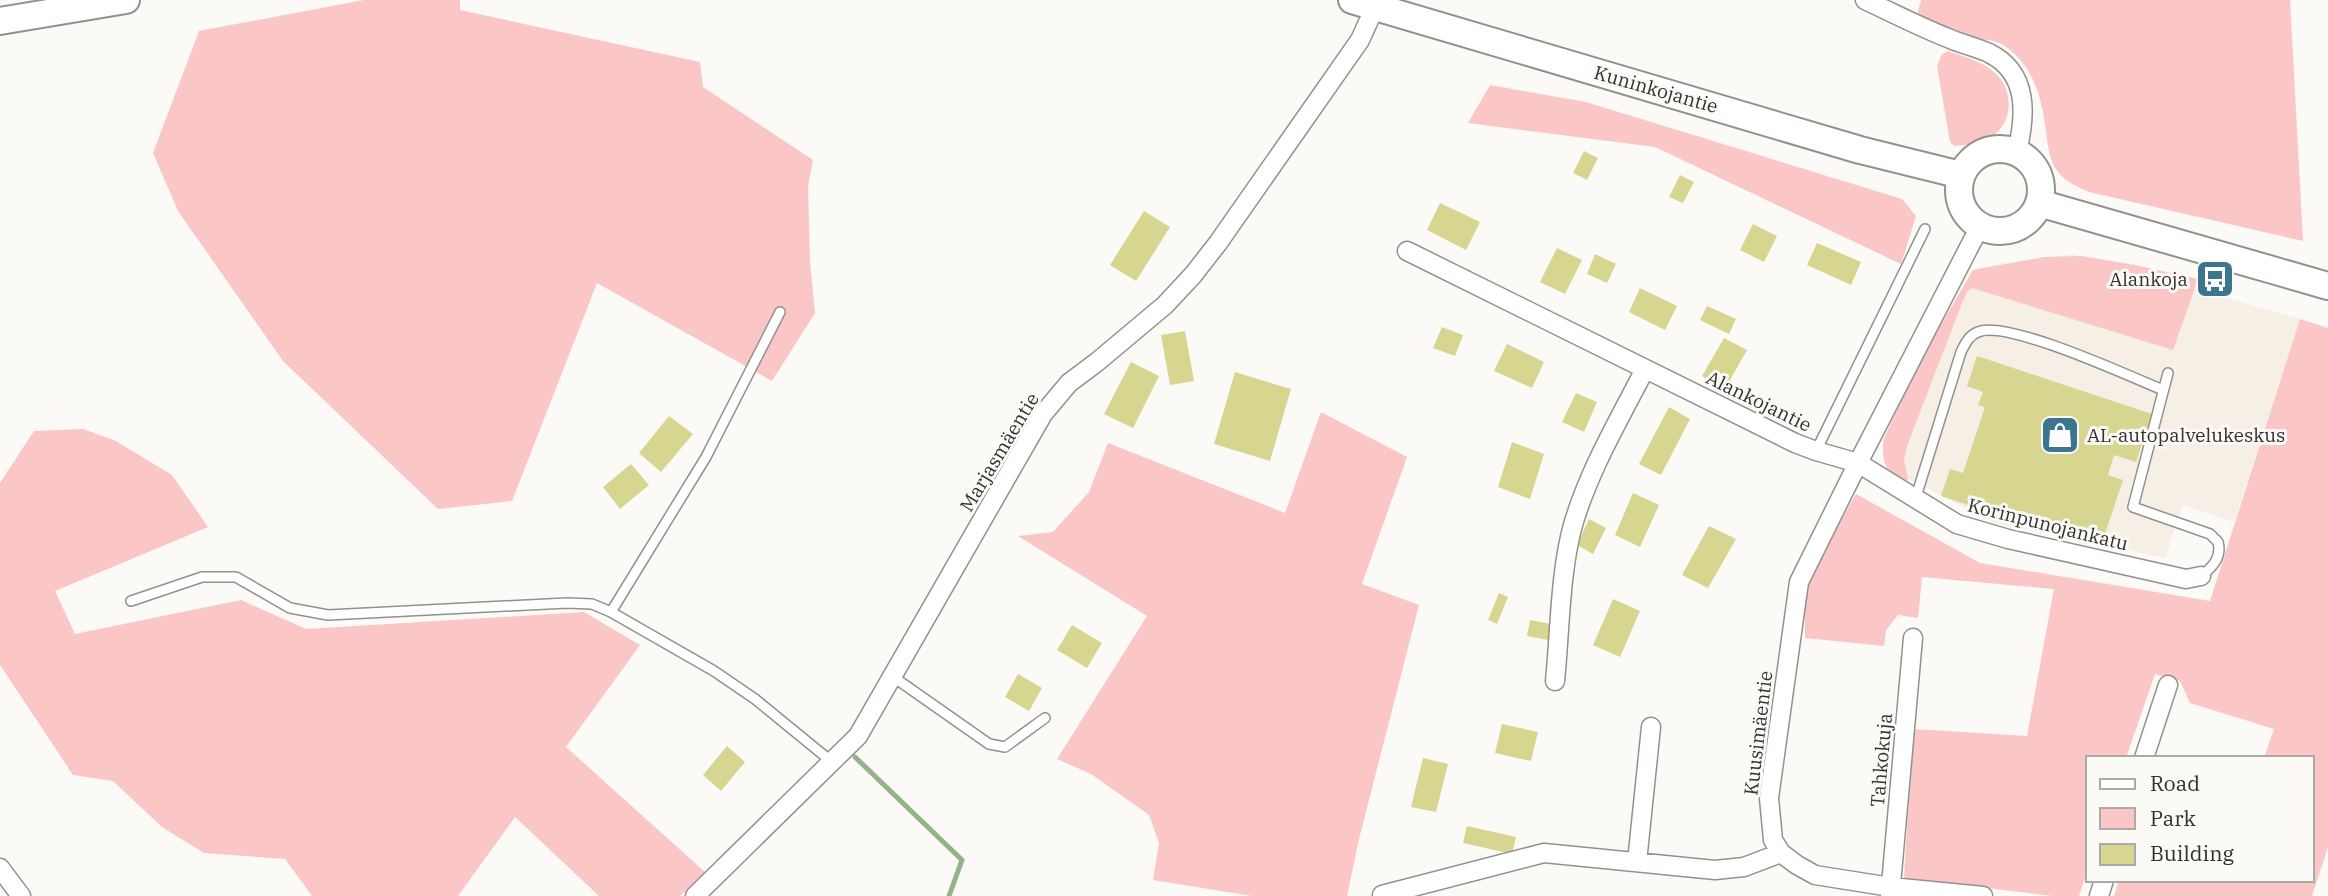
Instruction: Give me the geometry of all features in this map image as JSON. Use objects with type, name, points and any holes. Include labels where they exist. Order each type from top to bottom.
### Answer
[{"type":"main road","points":[[0,21],[45,7],[126,0]]},
{"type":"main road","name":"Kuninkojantie","points":[[1364,3],[1860,150],[1961,175]]},
{"type":"main road","points":[[2004,148],[2017,152],[2035,168],[2040,179],[2039,203],[2027,220],[2008,230],[1994,231],[1980,226],[1971,219],[1959,198],[1961,175],[1968,163],[1978,154],[2004,148]]},
{"type":"main road","points":[[2039,203],[2328,286]]},
{"type":"street","points":[[1865,0],[1915,24],[1988,52],[2005,65],[2020,85],[2023,99],[2023,128],[2017,152]]},
{"type":"street","name":"Marjasmäentie","points":[[695,896],[858,736],[1043,414],[1069,383],[1165,305],[1218,243],[1360,40],[1364,3]]},
{"type":"street","points":[[1858,463],[1980,226]]},
{"type":"street","name":"Alankojantie","points":[[1407,251],[1816,452],[1858,463]]},
{"type":"street","points":[[1555,681],[1566,565],[1573,527],[1590,479],[1645,369]]},
{"type":"street","name":"Korinpunojankatu","points":[[1858,463],[1957,524],[2008,539],[2186,579],[2201,576]]},
{"type":"street","name":"Kuusimäentie","points":[[1781,853],[1773,840],[1769,798],[1799,582],[1858,463]]},
{"type":"street","name":"Tahkokuja","points":[[1890,891],[1913,638]]},
{"type":"street","points":[[2145,756],[2168,685]]},
{"type":"street","points":[[1637,862],[1651,727]]},
{"type":"street","points":[[1382,895],[1544,853],[1715,870],[1744,867],[1781,853],[1815,874],[1890,891],[1983,896]]},
{"type":"street","points":[[0,868],[21,896]]},
{"type":"lane","points":[[1816,452],[1925,229]]},
{"type":"lane","points":[[611,612],[706,457],[780,312]]},
{"type":"lane","points":[[1915,500],[1961,352],[1969,339],[1979,331],[2003,331],[2052,345],[2164,390]]},
{"type":"lane","points":[[2168,373],[2133,506],[2210,534],[2218,542],[2218,555],[2213,567],[2201,576]]},
{"type":"lane","points":[[131,601],[202,577],[236,577],[290,608],[328,615],[592,604],[611,612],[714,671],[755,699],[832,762]]},
{"type":"lane","points":[[892,676],[989,744],[1005,747],[1045,718]]},
{"type":"shaded area","points":[[2073,254],[2300,319],[2234,522],[2183,505],[2165,558],[1995,523],[1897,473],[1930,361],[1978,268]]},
{"type":"green space","points":[[364,0],[460,0],[460,10],[700,62],[703,87],[813,160],[808,186],[810,262],[815,313],[772,381],[597,283],[512,501],[438,509],[283,361],[178,211],[153,153],[199,31]]},
{"type":"green space","points":[[1921,0],[2290,0],[2303,241],[2089,192],[2068,181],[2058,172],[2049,153],[2039,96],[2024,64],[1999,43],[1949,39],[1915,24]]},
{"type":"green space","points":[[1948,51],[1987,67],[2003,82],[2006,90],[2009,108],[2004,124],[1991,137],[1969,145],[1954,146],[1950,142],[1937,66],[1942,54]]},
{"type":"green space","points":[[1490,85],[1586,102],[1902,199],[1916,216],[1901,264],[1655,147],[1468,123]]},
{"type":"green space","points":[[2082,256],[2198,279],[2173,350],[1972,288],[1962,303],[1907,446],[1904,459],[1908,480],[1894,477],[1884,460],[1884,438],[1923,355],[1973,270],[2044,257]]},
{"type":"green space","points":[[2300,319],[2328,328],[2328,847],[2312,896],[2114,896],[2118,882],[2314,882],[2314,756],[2265,756],[2274,729],[2190,703],[2180,681],[2155,674],[2127,756],[2086,756],[2086,874],[2079,896],[2053,896],[1904,878],[1913,729],[2027,736],[2054,589],[1922,577],[1918,618],[1898,615],[1886,630],[1884,646],[1805,638],[1804,584],[1856,494],[1980,563],[2210,601]]},
{"type":"green space","points":[[1321,412],[1407,457],[1362,584],[1419,605],[1347,896],[1252,896],[1153,880],[1159,843],[1149,815],[1091,774],[1057,759],[1147,616],[1018,536],[1053,532],[1089,492],[1108,443],[1285,513]]},
{"type":"green space","points":[[83,429],[114,440],[172,475],[208,527],[55,591],[75,634],[241,600],[306,629],[584,612],[640,645],[566,747],[705,872],[680,896],[599,896],[515,817],[458,896],[312,896],[285,859],[204,853],[162,827],[113,781],[73,775],[0,665],[0,483],[34,431]]},
{"type":"building","points":[[1584,151],[1598,158],[1587,180],[1573,173]]},
{"type":"building","points":[[1680,175],[1694,182],[1683,203],[1669,197]]},
{"type":"building","points":[[1440,203],[1480,222],[1466,250],[1427,230]]},
{"type":"building","points":[[1144,211],[1170,227],[1136,281],[1110,265]]},
{"type":"building","points":[[1753,224],[1777,236],[1764,262],[1740,250]]},
{"type":"building","points":[[1817,243],[1861,262],[1851,285],[1807,265]]},
{"type":"building","points":[[1557,248],[1582,260],[1565,294],[1540,282]]},
{"type":"building","points":[[1595,254],[1616,264],[1607,283],[1587,274]]},
{"type":"building","points":[[1640,288],[1677,306],[1665,330],[1629,312]]},
{"type":"building","points":[[1707,306],[1736,319],[1729,334],[1700,320]]},
{"type":"building","points":[[1442,327],[1463,335],[1455,356],[1433,348]]},
{"type":"building","points":[[1185,331],[1194,381],[1170,385],[1161,335]]},
{"type":"building","points":[[1724,338],[1747,350],[1725,389],[1702,376]]},
{"type":"building","points":[[1507,344],[1544,362],[1532,388],[1494,371]]},
{"type":"building","name":"AL-autopalvelukeskus","points":[[1977,356],[2152,414],[2136,462],[2114,455],[2108,475],[2123,480],[2104,537],[2054,520],[2050,532],[1941,496],[1950,469],[1963,473],[1985,407],[1978,405],[1983,392],[1967,386]]},
{"type":"building","points":[[1131,362],[1159,376],[1133,428],[1104,414]]},
{"type":"building","points":[[1235,372],[1291,389],[1270,461],[1214,444]]},
{"type":"building","points":[[1576,393],[1597,402],[1584,432],[1562,422]]},
{"type":"building","points":[[1669,407],[1690,419],[1661,475],[1639,464]]},
{"type":"building","points":[[669,416],[693,434],[661,472],[639,453]]},
{"type":"building","points":[[1512,442],[1544,454],[1530,499],[1498,487]]},
{"type":"building","points":[[631,464],[649,485],[620,509],[603,487]]},
{"type":"building","points":[[1633,493],[1659,505],[1640,547],[1615,535]]},
{"type":"building","points":[[1589,519],[1606,528],[1593,554],[1577,545]]},
{"type":"building","points":[[1709,526],[1736,539],[1708,588],[1682,575]]},
{"type":"building","points":[[1499,593],[1508,597],[1497,624],[1488,620]]},
{"type":"building","points":[[1613,599],[1640,611],[1620,657],[1593,645]]},
{"type":"building","points":[[1530,620],[1551,624],[1548,640],[1527,636]]},
{"type":"building","points":[[1072,625],[1102,643],[1087,668],[1057,650]]},
{"type":"building","points":[[1018,674],[1042,688],[1029,711],[1005,697]]},
{"type":"building","points":[[1502,724],[1538,732],[1531,761],[1495,753]]},
{"type":"building","points":[[727,746],[745,762],[721,791],[703,775]]},
{"type":"building","points":[[1423,758],[1448,764],[1436,812],[1411,807]]},
{"type":"building","points":[[1467,826],[1516,837],[1512,854],[1463,843]]},
{"type":"waterway","points":[[855,757],[962,860],[949,896]]},
{"type":"place","name":"Alankoja","points":[[2215,279]]},
{"type":"place","name":"AL-autopalvelukeskus","points":[[2060,435]]}]
